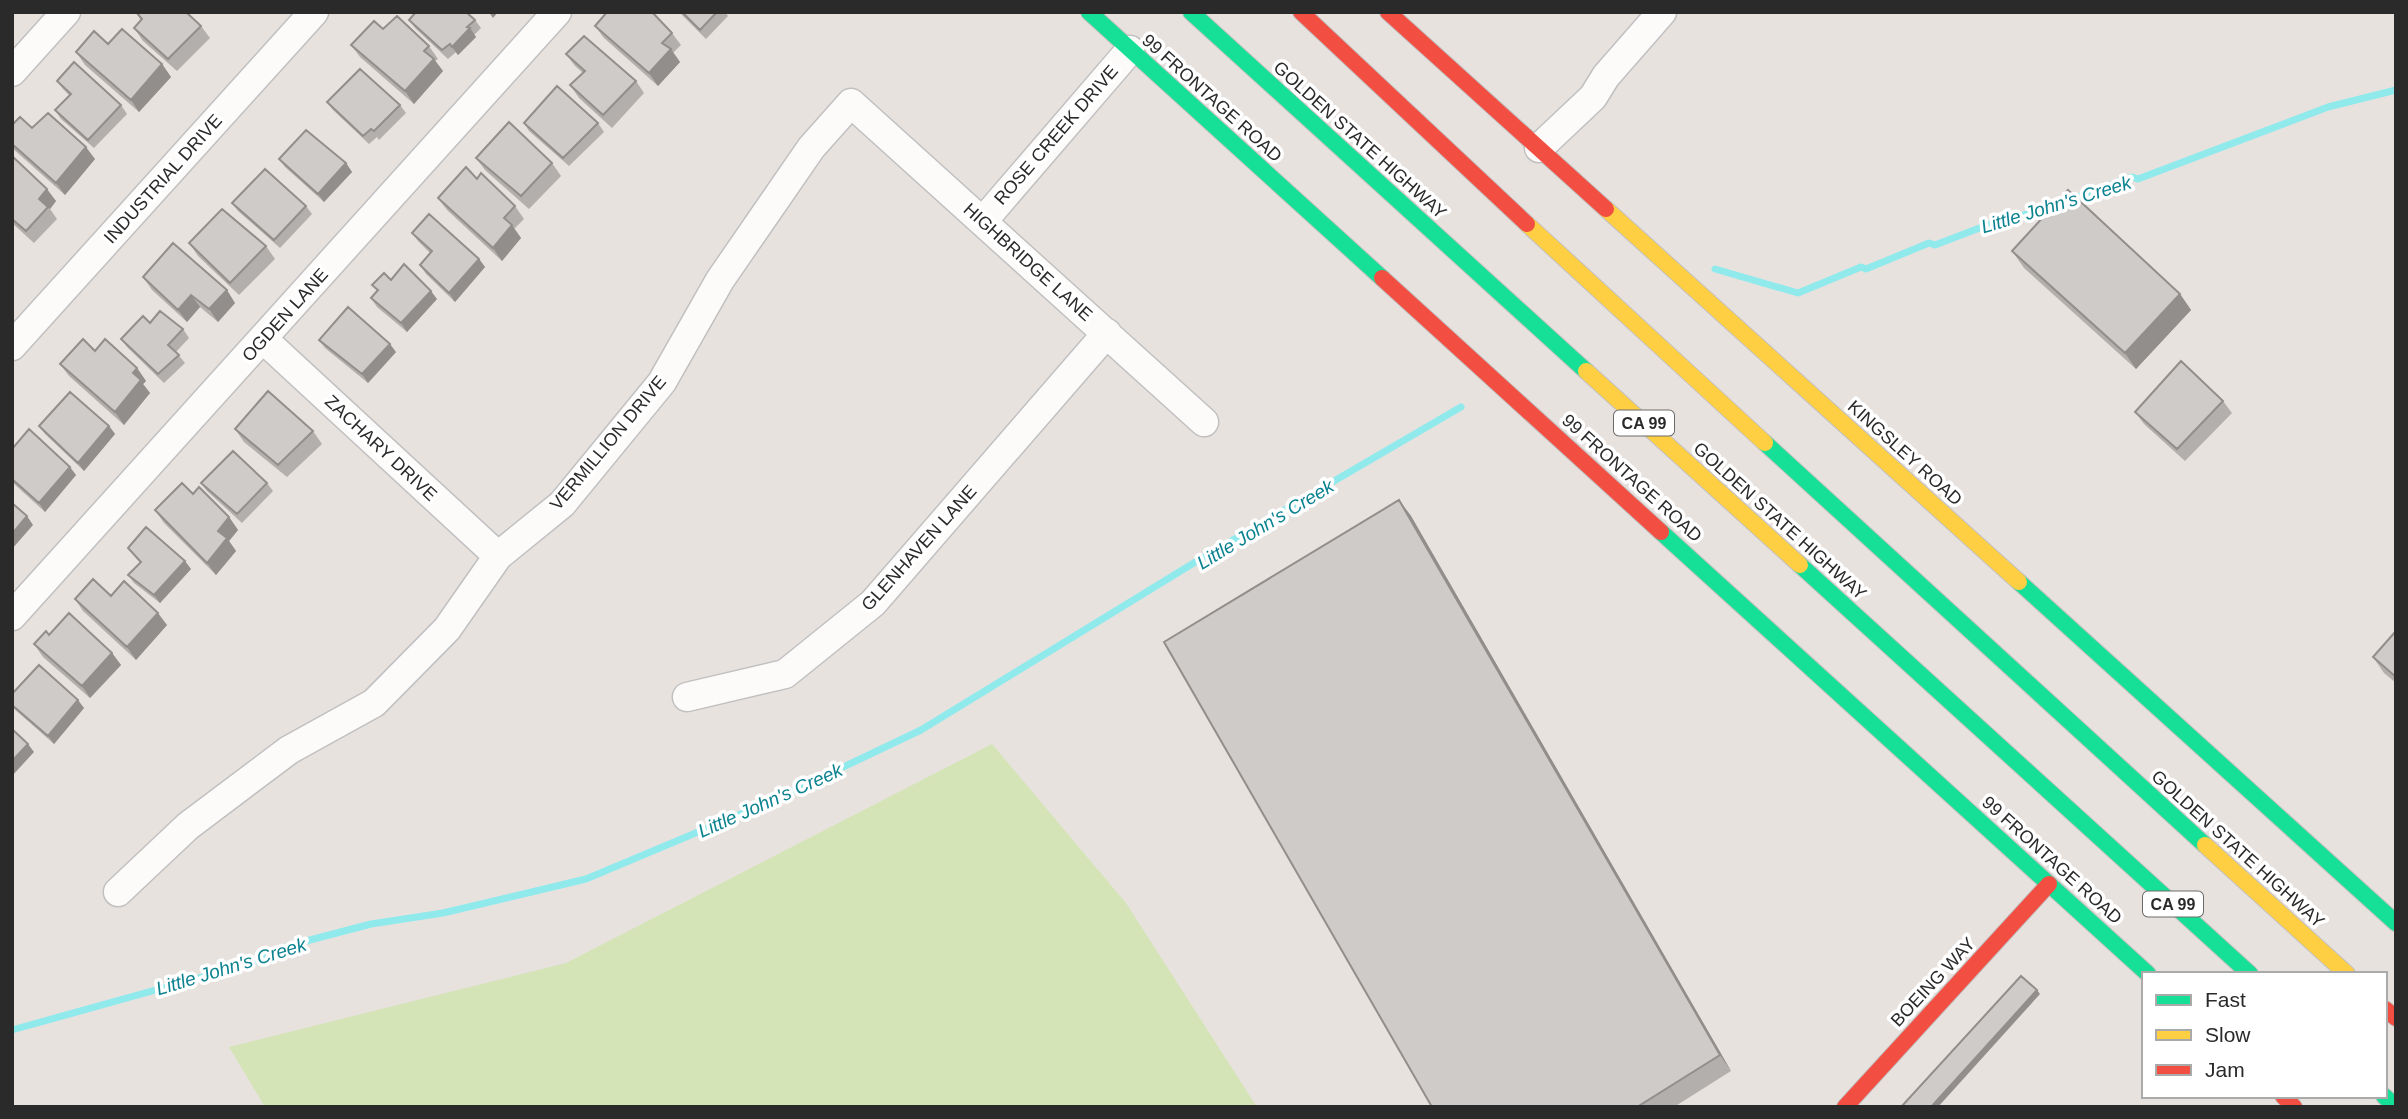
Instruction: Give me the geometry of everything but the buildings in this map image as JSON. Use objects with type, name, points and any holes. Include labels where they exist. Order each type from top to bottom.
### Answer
[{"type":"main road","name":"99 FRONTAGE ROAD","points":[[1089,12],[2146,972]]},
{"type":"main road","name":"GOLDEN STATE HIGHWAY","points":[[1191,12],[2248,972]]},
{"type":"main road","name":"GOLDEN STATE HIGHWAY","points":[[1301,12],[1618,309],[2345,972]]},
{"type":"main road","name":"KINGSLEY ROAD","points":[[1388,12],[2396,923]]},
{"type":"main road","name":"BOEING WAY","points":[[1845,1107],[2049,884]]},
{"type":"street","points":[[14,67],[66,12]]},
{"type":"street","name":"INDUSTRIAL DRIVE","points":[[12,346],[314,12]]},
{"type":"street","name":"OGDEN LANE","points":[[12,616],[557,12]]},
{"type":"street","points":[[1539,148],[1593,97],[1606,76],[1662,12]]},
{"type":"street","name":"ROSE CREEK DRIVE","points":[[983,221],[1130,50]]},
{"type":"street","name":"HIGHBRIDGE LANE","points":[[851,103],[1204,422]]},
{"type":"street","name":"VERMILLION DRIVE","points":[[118,892],[188,826],[289,750],[374,703],[447,629],[498,556],[562,504],[662,382],[720,279],[811,148],[851,103]]},
{"type":"street","name":"GLENHAVEN LANE","points":[[687,697],[785,674],[873,603],[1107,333]]},
{"type":"street","name":"ZACHARY DRIVE","points":[[263,340],[498,556]]},
{"type":"green space","points":[[992,744],[1126,903],[1257,1107],[265,1107],[229,1047],[566,963]]},
{"type":"waterway","name":"Little John's Creek","points":[[1715,269],[1798,293],[1929,243],[1935,245],[2011,216],[2017,217],[2050,204],[2056,205],[2132,177],[2138,179],[2328,107],[2396,90]]},
{"type":"waterway","name":"Little John's Creek","points":[[12,1030],[249,964],[291,945],[371,924],[443,913],[586,879],[774,800],[921,730],[1197,561],[1461,407]]},
{"type":"traffic: fast","points":[[1089,12],[1382,278]]},
{"type":"traffic: fast","points":[[1191,12],[1586,371]]},
{"type":"traffic: fast","points":[[1765,443],[2205,845]]},
{"type":"traffic: fast","points":[[1661,532],[2146,972]]},
{"type":"traffic: fast","points":[[1800,565],[2248,972]]},
{"type":"traffic: fast","points":[[2019,582],[2396,923]]},
{"type":"traffic: fast","points":[[2386,1098],[2396,1107]]},
{"type":"traffic: slow","points":[[1606,209],[2019,582]]},
{"type":"traffic: slow","points":[[1527,224],[1765,443]]},
{"type":"traffic: slow","points":[[1586,371],[1800,565]]},
{"type":"traffic: slow","points":[[2205,845],[2345,972]]},
{"type":"traffic: jam","points":[[1301,12],[1527,224]]},
{"type":"traffic: jam","points":[[1388,12],[1606,209]]},
{"type":"traffic: jam","points":[[1382,278],[1661,532]]},
{"type":"traffic: jam","points":[[1845,1107],[2049,884]]},
{"type":"traffic: jam","points":[[2387,1011],[2396,1018]]},
{"type":"traffic: jam","points":[[2285,1098],[2294,1107]]}]
